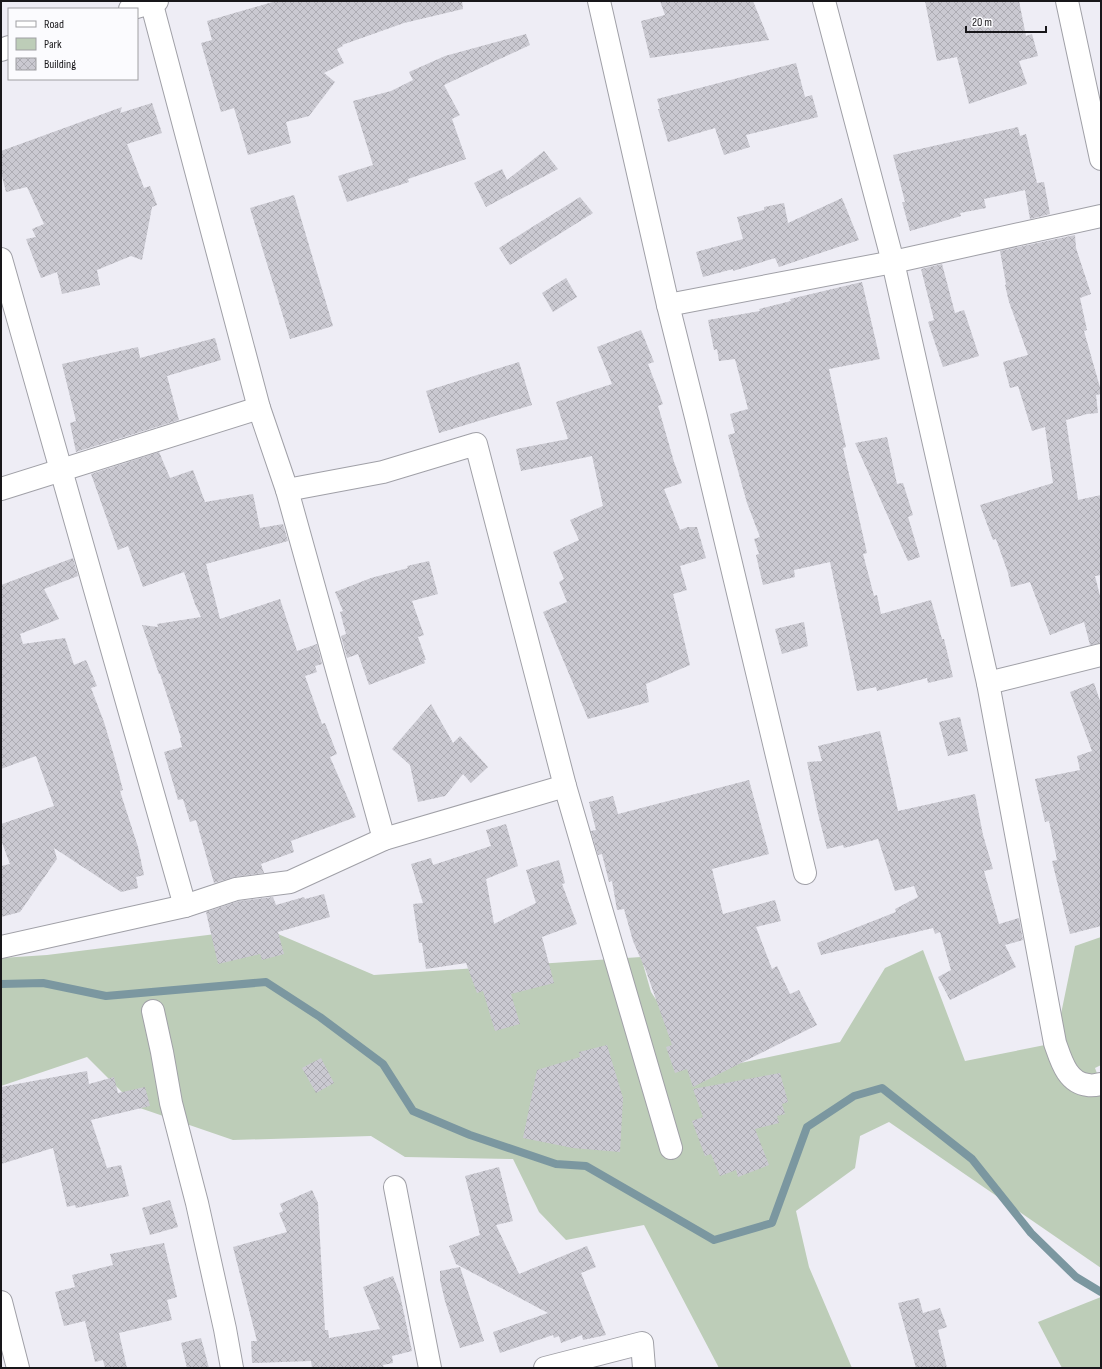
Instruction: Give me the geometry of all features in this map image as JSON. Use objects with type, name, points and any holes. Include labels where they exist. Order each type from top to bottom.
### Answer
[{"type":"street","points":[[599,1],[668,305],[805,873]]},
{"type":"street","points":[[824,1],[893,262],[988,683],[1054,1043],[1063,1068],[1075,1080],[1088,1085],[1101,1084]]},
{"type":"street","points":[[1067,1],[1101,159]]},
{"type":"street","points":[[133,8],[153,2],[259,408],[287,490],[384,839]]},
{"type":"street","points":[[668,305],[893,262],[1101,216]]},
{"type":"street","points":[[1,259],[60,471],[185,906]]},
{"type":"street","points":[[1,489],[259,408]]},
{"type":"street","points":[[287,490],[383,472],[476,444],[565,786],[671,1148]]},
{"type":"street","points":[[988,683],[1101,656]]},
{"type":"street","points":[[1,946],[185,906],[236,889],[290,882],[384,839],[565,786]]},
{"type":"street","points":[[153,1011],[171,1103],[197,1203],[225,1329],[232,1368]]},
{"type":"street","points":[[395,1187],[430,1368]]},
{"type":"street","points":[[1,1302],[18,1368]]},
{"type":"street","points":[[545,1368],[642,1343],[644,1368]]},
{"type":"green space","points":[[264,928],[374,975],[641,957],[651,992],[703,1071],[840,1042],[885,968],[923,950],[965,1061],[1055,1043],[1075,946],[1101,937],[1101,1065],[1095,1068],[1101,1084],[1101,1268],[889,1122],[860,1136],[855,1168],[796,1211],[809,1267],[852,1368],[719,1368],[644,1225],[566,1240],[539,1212],[513,1159],[405,1157],[371,1136],[233,1140],[137,1107],[87,1057],[1,1086],[1,958],[47,955]]},
{"type":"green space","points":[[1101,1297],[1101,1368],[1062,1368],[1038,1322]]},
{"type":"building","points":[[276,1],[462,1],[463,9],[404,23],[342,45],[343,46],[337,49],[344,63],[324,73],[335,82],[309,116],[286,122],[291,143],[248,155],[234,108],[221,112],[201,43],[212,40],[207,21]]},
{"type":"building","points":[[660,1],[753,1],[769,40],[650,58],[641,21],[665,15]]},
{"type":"building","points":[[925,1],[1019,1],[1026,36],[1032,34],[1038,56],[1019,61],[1027,84],[969,104],[957,57],[937,61]]},
{"type":"building","points":[[526,34],[530,45],[444,85],[460,115],[452,119],[466,159],[408,179],[409,182],[347,202],[338,176],[373,165],[353,101],[391,91],[413,80],[409,72],[445,56]]},
{"type":"building","points":[[796,63],[805,97],[812,95],[818,117],[746,135],[750,147],[724,155],[715,128],[668,142],[658,109],[660,109],[657,99]]},
{"type":"building","points":[[152,103],[162,133],[127,144],[144,188],[150,186],[157,205],[152,207],[142,260],[131,256],[97,270],[100,285],[62,294],[57,272],[41,278],[26,239],[36,237],[32,229],[44,224],[27,187],[6,192],[1,172],[1,151],[122,107],[120,113]]},
{"type":"building","points":[[1018,127],[1020,136],[1026,134],[1037,183],[1044,182],[1050,214],[1030,219],[1025,190],[984,199],[986,208],[960,213],[961,216],[910,231],[902,202],[905,202],[893,155]]},
{"type":"building","points":[[544,151],[558,169],[486,207],[474,183],[502,169],[507,180]]},
{"type":"building","points":[[294,195],[333,326],[290,339],[250,208]]},
{"type":"building","points":[[580,197],[593,213],[510,265],[499,248]]},
{"type":"building","points":[[842,198],[859,240],[779,267],[775,258],[733,271],[733,269],[703,277],[696,252],[743,239],[737,217],[764,210],[764,207],[784,203],[788,223]]},
{"type":"building","points":[[1075,235],[1076,248],[1091,294],[1080,298],[1087,330],[1084,331],[1101,391],[1101,394],[1096,395],[1098,413],[1087,414],[1066,420],[1078,500],[1101,495],[1101,575],[1095,576],[1101,600],[1101,643],[1090,645],[1084,622],[1050,635],[1030,582],[1011,587],[1008,573],[996,539],[993,540],[980,505],[1053,483],[1045,427],[1032,431],[1018,386],[1010,388],[1003,362],[1028,355],[1009,302],[1000,251]]},
{"type":"building","points":[[942,264],[955,313],[964,310],[979,356],[943,367],[928,322],[934,320],[921,269]]},
{"type":"building","points":[[566,278],[577,297],[553,312],[542,293]]},
{"type":"building","points":[[862,282],[880,359],[829,369],[846,447],[843,448],[867,553],[863,554],[874,596],[877,595],[881,614],[931,600],[942,639],[944,639],[953,677],[928,683],[927,678],[877,691],[876,687],[857,691],[830,562],[794,570],[795,577],[763,585],[756,555],[759,554],[754,539],[760,537],[747,503],[728,435],[735,433],[730,414],[748,409],[735,359],[719,361],[717,349],[714,350],[708,320],[760,311],[759,309],[791,301],[790,299]]},
{"type":"building","points":[[641,330],[654,362],[648,364],[663,404],[658,406],[674,462],[682,483],[664,489],[680,530],[688,527],[697,527],[706,558],[680,566],[687,590],[673,594],[690,665],[646,684],[649,702],[588,719],[543,612],[567,602],[559,582],[564,579],[553,552],[579,540],[570,520],[603,506],[592,456],[521,471],[516,449],[568,439],[556,402],[612,384],[597,347]]},
{"type":"building","points":[[215,338],[221,360],[167,376],[179,420],[76,452],[70,423],[76,421],[62,364],[138,347],[140,358]]},
{"type":"building","points":[[519,362],[532,405],[439,433],[426,391]]},
{"type":"building","points":[[887,437],[897,484],[903,483],[913,515],[908,517],[920,557],[908,561],[855,443]]},
{"type":"building","points":[[159,452],[170,478],[193,470],[205,502],[253,494],[260,528],[283,524],[288,541],[206,564],[220,619],[280,599],[297,651],[317,644],[322,664],[315,666],[317,672],[305,676],[322,724],[325,723],[337,754],[330,757],[356,817],[291,841],[294,852],[261,864],[264,873],[234,877],[214,883],[196,820],[190,822],[183,799],[178,800],[164,752],[182,747],[181,738],[142,625],[158,627],[157,624],[201,617],[184,572],[143,587],[128,546],[118,550],[91,474]]},
{"type":"building","points":[[73,558],[78,576],[44,589],[59,619],[20,634],[23,644],[65,638],[74,665],[86,660],[97,686],[91,688],[104,722],[114,756],[123,790],[120,791],[138,847],[144,875],[136,877],[138,888],[121,892],[54,848],[57,859],[20,912],[1,917],[1,866],[10,864],[1,840],[1,824],[54,806],[36,756],[1,769],[1,585]]},
{"type":"building","points":[[429,561],[438,594],[412,601],[424,635],[418,637],[426,660],[424,660],[425,663],[369,685],[358,654],[347,658],[341,636],[346,634],[340,612],[343,611],[335,592],[371,578],[408,568],[407,566]]},
{"type":"building","points":[[804,622],[808,646],[782,654],[775,629]]},
{"type":"building","points":[[1094,683],[1101,704],[1101,926],[1070,934],[1052,861],[1057,860],[1049,821],[1045,822],[1035,779],[1080,770],[1077,756],[1092,751],[1070,692]]},
{"type":"building","points":[[431,704],[453,743],[460,736],[488,767],[471,783],[463,774],[445,796],[418,802],[410,765],[392,749]]},
{"type":"building","points":[[960,717],[968,751],[948,756],[939,722]]},
{"type":"building","points":[[880,731],[898,811],[975,794],[983,835],[993,869],[984,871],[999,924],[1019,918],[1023,940],[1005,945],[1016,967],[950,1000],[938,977],[951,970],[940,932],[935,934],[933,928],[821,955],[817,943],[896,912],[895,909],[918,897],[914,886],[895,891],[878,839],[844,848],[843,845],[827,849],[818,814],[807,762],[822,761],[818,746]]},
{"type":"building","points":[[749,780],[769,854],[712,869],[723,914],[775,900],[781,921],[756,927],[772,969],[777,966],[790,994],[799,990],[817,1025],[693,1087],[687,1069],[675,1073],[666,1047],[672,1045],[646,971],[633,941],[624,909],[617,910],[612,881],[609,882],[602,854],[598,855],[591,831],[596,830],[589,802],[613,796],[618,814]]},
{"type":"building","points":[[506,824],[518,866],[486,879],[494,924],[536,903],[526,870],[559,860],[565,883],[562,884],[577,924],[542,937],[554,983],[511,994],[520,1024],[495,1031],[483,991],[477,993],[466,963],[426,969],[422,943],[419,943],[413,904],[423,903],[411,864],[431,858],[433,865],[491,846],[486,830]]},
{"type":"building","points":[[324,894],[330,917],[278,932],[284,954],[262,960],[260,954],[218,964],[206,912],[239,901],[273,897],[276,905],[304,897],[305,899]]},
{"type":"building","points":[[607,1045],[623,1098],[620,1152],[573,1148],[523,1138],[537,1070],[580,1057],[579,1052]]},
{"type":"building","points":[[321,1058],[334,1083],[316,1093],[302,1068]]},
{"type":"building","points":[[87,1071],[89,1084],[114,1077],[118,1093],[145,1087],[150,1106],[91,1120],[107,1168],[121,1165],[129,1196],[76,1208],[75,1205],[67,1207],[53,1148],[1,1164],[1,1087]]},
{"type":"building","points":[[780,1073],[788,1102],[782,1104],[785,1114],[777,1116],[779,1123],[755,1129],[769,1165],[738,1177],[736,1170],[720,1176],[711,1154],[705,1156],[692,1121],[703,1117],[693,1089]]},
{"type":"building","points":[[499,1167],[513,1221],[496,1225],[519,1274],[587,1246],[596,1267],[581,1273],[606,1335],[583,1340],[582,1335],[561,1343],[559,1336],[554,1338],[553,1335],[500,1353],[493,1332],[548,1313],[456,1264],[449,1246],[480,1235],[465,1176]]},
{"type":"building","points":[[312,1190],[318,1203],[325,1330],[328,1330],[329,1338],[380,1329],[363,1287],[393,1276],[400,1295],[412,1351],[392,1356],[393,1363],[383,1365],[384,1368],[312,1368],[311,1361],[252,1363],[251,1341],[257,1341],[233,1247],[287,1232],[279,1213],[283,1211],[280,1204]]},
{"type":"building","points":[[170,1200],[178,1227],[150,1235],[142,1208]]},
{"type":"building","points":[[164,1243],[177,1297],[167,1300],[172,1320],[119,1333],[127,1368],[105,1368],[103,1360],[95,1362],[85,1321],[64,1326],[55,1292],[75,1287],[72,1275],[113,1265],[110,1254]]},
{"type":"building","points":[[460,1267],[484,1341],[460,1348],[445,1301],[440,1280],[440,1271]]},
{"type":"building","points":[[919,1298],[923,1313],[940,1308],[947,1327],[938,1330],[947,1368],[916,1368],[898,1303]]},
{"type":"building","points":[[201,1338],[209,1368],[187,1368],[181,1343]]},
{"type":"waterway","points":[[1,984],[43,983],[106,996],[266,982],[320,1017],[383,1064],[413,1111],[470,1135],[556,1164],[586,1166],[714,1240],[772,1223],[807,1127],[854,1096],[882,1088],[972,1159],[1031,1233],[1076,1277],[1101,1292]]}]
